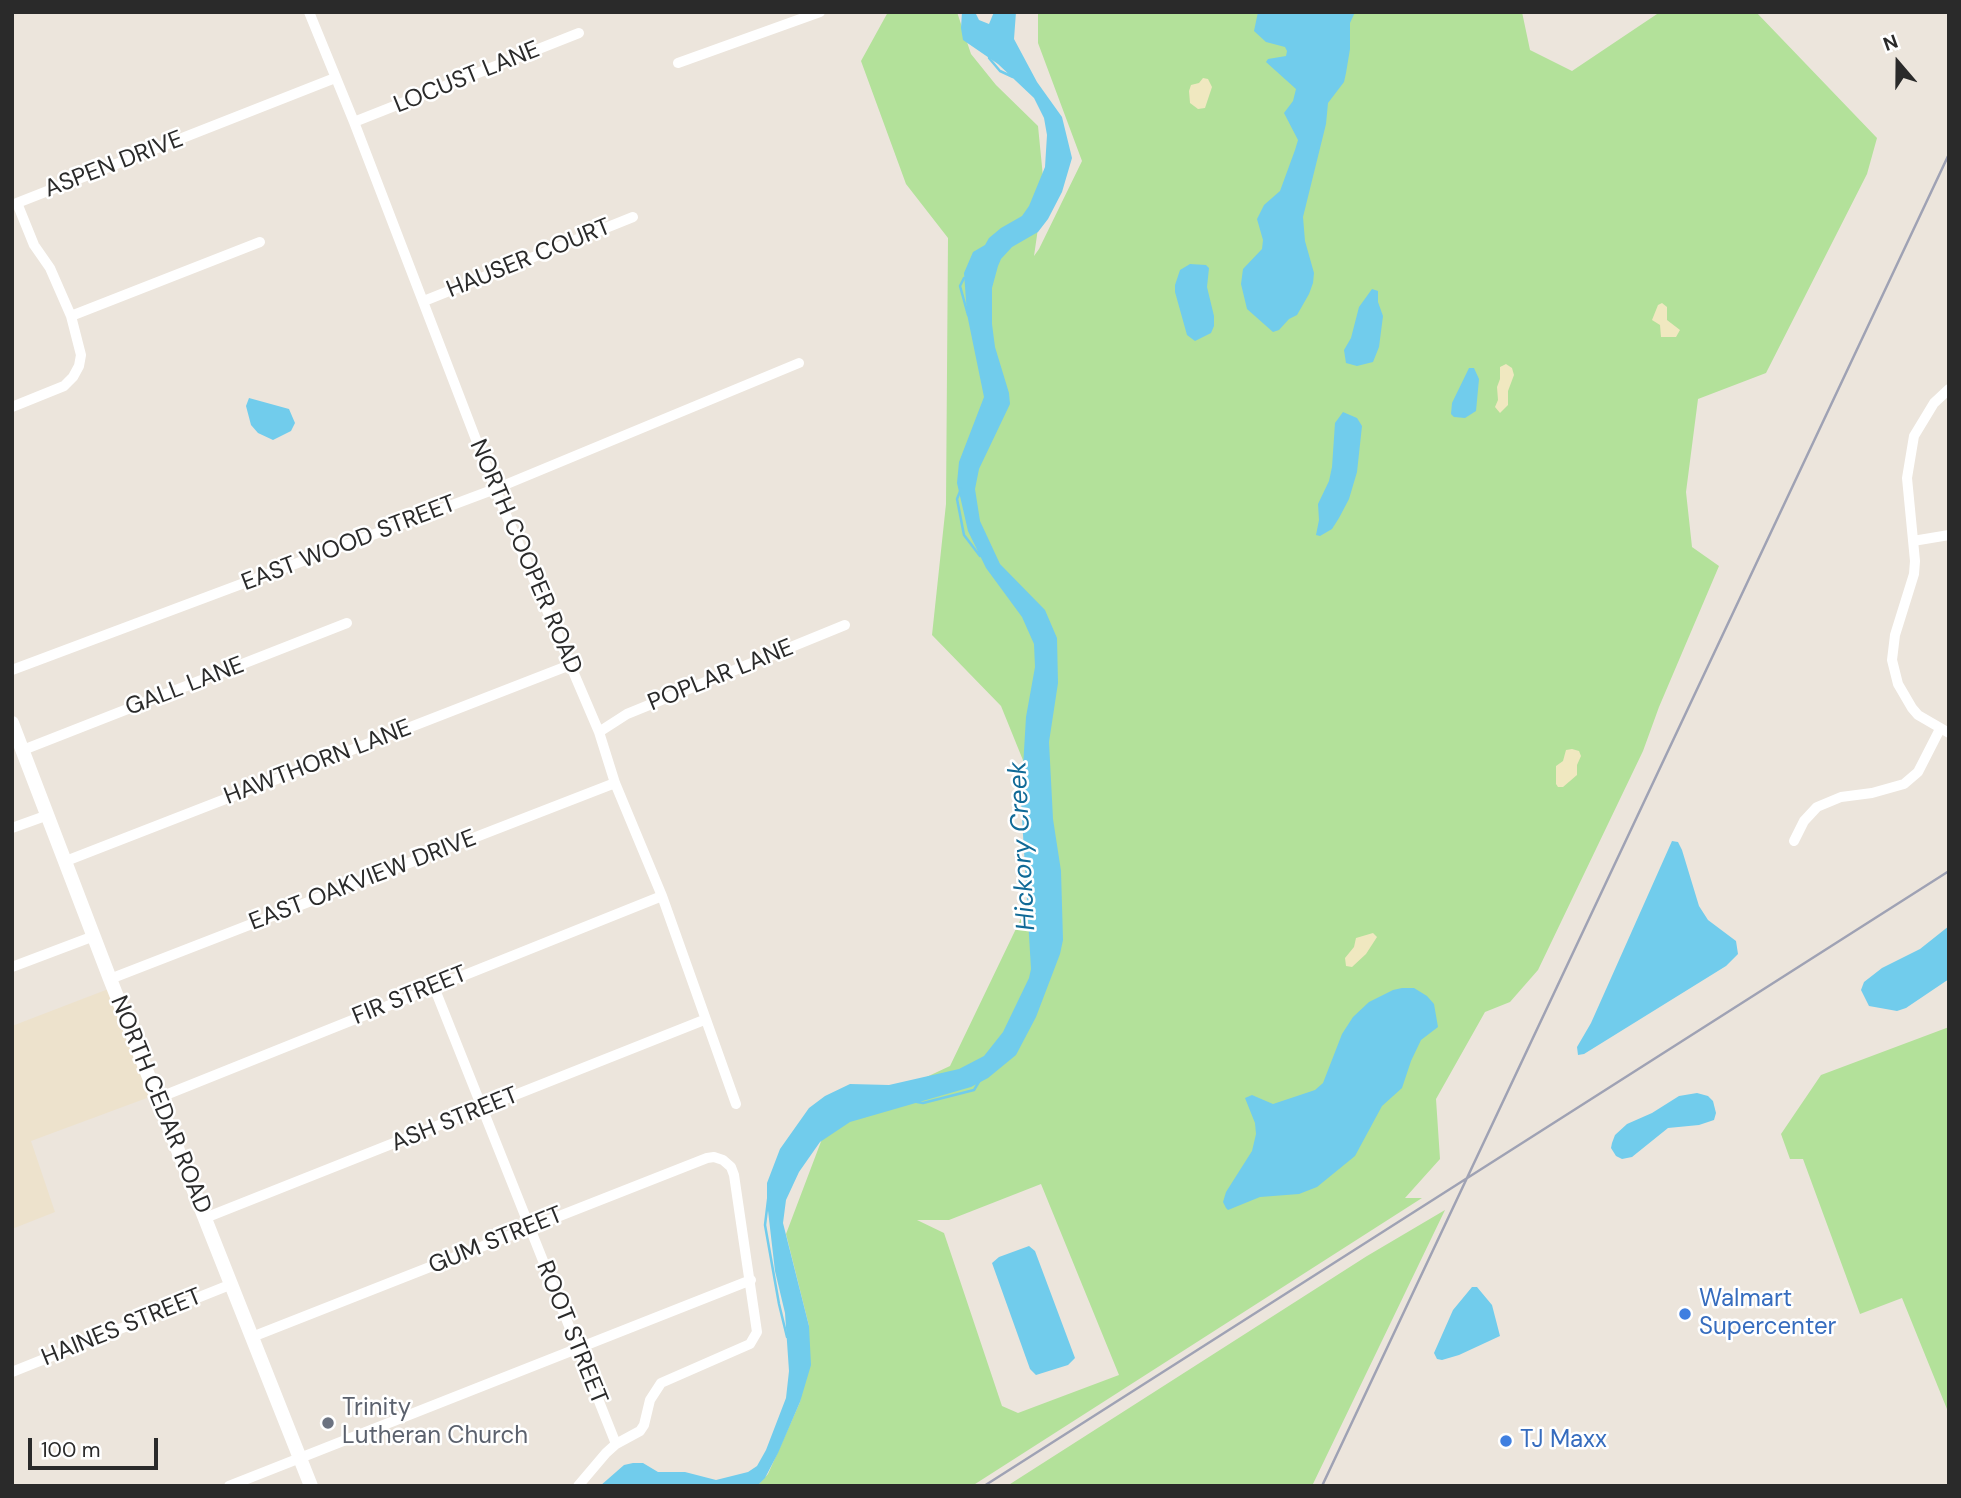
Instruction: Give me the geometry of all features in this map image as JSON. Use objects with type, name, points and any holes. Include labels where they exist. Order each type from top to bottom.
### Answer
[{"type":"street","name":"NORTH COOPER ROAD","points":[[309,12],[424,301],[495,489],[599,732],[615,783],[662,896],[736,1104]]},
{"type":"street","points":[[678,63],[820,12]]},
{"type":"street","name":"LOCUST LANE","points":[[354,122],[579,33]]},
{"type":"street","name":"ASPEN DRIVE","points":[[12,407],[64,386],[73,377],[82,355],[71,316],[50,268],[34,245],[17,203],[335,79]]},
{"type":"street","name":"HAUSER COURT","points":[[424,301],[634,217]]},
{"type":"street","points":[[71,316],[260,242]]},
{"type":"street","name":"EAST WOOD STREET","points":[[12,670],[495,489],[799,363]]},
{"type":"street","points":[[1794,841],[1804,821],[1817,807],[1841,797],[1872,793],[1903,784],[1918,772],[1945,731],[1918,715],[1912,708],[1898,684],[1893,668],[1892,649],[1913,583],[1915,561],[1907,478],[1913,436],[1934,403],[1949,389]]},
{"type":"street","points":[[1913,541],[1949,535]]},
{"type":"street","name":"GALL LANE","points":[[23,750],[347,623]]},
{"type":"street","name":"POPLAR LANE","points":[[599,732],[627,714],[845,625]]},
{"type":"street","name":"HAWTHORN LANE","points":[[66,861],[570,665]]},
{"type":"street","name":"NORTH CEDAR ROAD","points":[[12,723],[110,979],[311,1486]]},
{"type":"street","name":"EAST OAKVIEW DRIVE","points":[[110,979],[615,783]]},
{"type":"street","points":[[12,828],[48,815]]},
{"type":"street","name":"FIR STREET","points":[[158,1098],[662,896]]},
{"type":"street","points":[[12,967],[94,936]]},
{"type":"street","name":"ROOT STREET","points":[[434,987],[616,1444]]},
{"type":"street","name":"ASH STREET","points":[[205,1218],[705,1020]]},
{"type":"street","name":"GUM STREET","points":[[252,1338],[714,1157],[723,1160],[734,1175],[751,1280]]},
{"type":"street","points":[[229,1486],[751,1280],[757,1332],[750,1344],[661,1383],[650,1400],[640,1431],[616,1444],[578,1486]]},
{"type":"street","name":"HAINES STREET","points":[[12,1372],[232,1284]]},
{"type":"shaded area","points":[[111,988],[155,1095],[31,1141],[55,1212],[12,1229],[12,1026]]},
{"type":"green space","points":[[888,12],[957,12],[971,54],[996,85],[1038,126],[1044,187],[1034,256],[1082,161],[1038,43],[1038,12],[1522,12],[1530,50],[1572,71],[1660,12],[1756,12],[1877,138],[1867,174],[1766,373],[1698,399],[1686,492],[1692,547],[1719,566],[1643,751],[1538,970],[1510,1002],[1485,1012],[1436,1099],[1440,1159],[1405,1198],[1422,1198],[972,1486],[757,1486],[768,1474],[800,1402],[809,1326],[786,1234],[828,1123],[950,1066],[1025,910],[1046,817],[1001,706],[932,635],[946,504],[948,238],[906,184],[861,61]],"holes":[[[1041,1184],[1119,1375],[1018,1413],[1002,1406],[944,1233],[917,1220],[949,1220]]]},
{"type":"green space","points":[[1949,1027],[1949,1414],[1902,1298],[1860,1314],[1803,1159],[1790,1159],[1781,1134],[1821,1075]]},
{"type":"green space","points":[[1445,1210],[1312,1486],[1007,1486],[1367,1256]]},
{"type":"sand","points":[[1203,78],[1208,79],[1212,87],[1205,108],[1198,109],[1190,103],[1189,91],[1191,85],[1199,83]]},
{"type":"sand","points":[[1662,303],[1667,307],[1667,320],[1680,330],[1676,337],[1661,337],[1660,325],[1652,320],[1658,305]]},
{"type":"sand","points":[[1506,364],[1512,368],[1514,375],[1508,391],[1508,405],[1500,413],[1495,407],[1498,400],[1497,387],[1500,367]]},
{"type":"sand","points":[[1566,750],[1579,751],[1581,756],[1577,775],[1563,787],[1558,787],[1556,766],[1563,761]]},
{"type":"sand","points":[[1373,933],[1377,937],[1366,954],[1352,967],[1346,966],[1345,958],[1354,947],[1356,938]]},
{"type":"water","points":[[962,12],[975,12],[979,20],[989,24],[994,12],[1016,12],[1014,39],[1037,82],[1062,117],[1072,158],[1062,192],[1048,219],[1038,232],[1012,247],[998,266],[992,288],[992,324],[995,347],[1010,404],[979,469],[975,489],[980,521],[1000,564],[1045,610],[1057,638],[1058,683],[1049,742],[1053,819],[1061,871],[1063,940],[1060,954],[1036,1017],[1016,1055],[988,1078],[971,1087],[850,1122],[820,1142],[799,1172],[786,1200],[783,1223],[809,1326],[811,1365],[800,1402],[765,1478],[757,1486],[600,1486],[624,1465],[633,1463],[643,1463],[658,1472],[685,1472],[716,1480],[748,1472],[757,1466],[786,1398],[789,1371],[785,1313],[775,1271],[767,1202],[767,1183],[780,1149],[809,1108],[825,1096],[850,1084],[889,1085],[959,1069],[984,1056],[1003,1032],[1029,978],[1031,969],[1021,801],[1026,717],[1035,667],[1034,644],[1022,617],[986,568],[968,531],[957,483],[959,462],[984,397],[967,314],[964,273],[973,252],[985,245],[1001,228],[1022,216],[1029,206],[1045,167],[1047,135],[1044,118],[1034,98],[998,64],[963,40]]},
{"type":"water","points":[[1258,12],[1355,12],[1350,23],[1350,49],[1344,82],[1328,103],[1326,124],[1303,217],[1305,241],[1314,273],[1313,283],[1297,315],[1273,332],[1247,309],[1241,284],[1243,269],[1262,249],[1263,240],[1257,219],[1264,205],[1280,191],[1298,140],[1284,113],[1293,101],[1296,89],[1266,62],[1268,59],[1286,56],[1287,51],[1285,47],[1266,42],[1254,31]]},
{"type":"water","points":[[1190,264],[1206,265],[1209,268],[1207,287],[1214,316],[1211,333],[1195,341],[1187,335],[1175,292],[1180,270]]},
{"type":"water","points":[[1372,289],[1378,291],[1378,302],[1383,316],[1379,347],[1373,362],[1357,366],[1346,363],[1344,350],[1351,338],[1359,307]]},
{"type":"water","points":[[1469,368],[1474,368],[1479,379],[1476,411],[1465,418],[1454,417],[1451,414],[1452,403]]},
{"type":"water","points":[[249,398],[289,409],[295,423],[291,431],[273,440],[258,433],[251,425],[246,406]]},
{"type":"water","points":[[1343,412],[1357,418],[1362,426],[1357,472],[1349,499],[1339,518],[1332,529],[1320,536],[1316,535],[1318,504],[1329,481],[1332,467],[1335,423]]},
{"type":"water","points":[[1672,841],[1678,842],[1682,850],[1699,906],[1708,920],[1736,941],[1738,954],[1726,966],[1584,1054],[1578,1055],[1577,1047],[1591,1023]]},
{"type":"water","points":[[1949,926],[1949,979],[1906,1008],[1897,1011],[1869,1006],[1861,990],[1864,982],[1882,968],[1920,949]]},
{"type":"water","points":[[1402,988],[1414,988],[1427,996],[1434,1004],[1438,1027],[1421,1040],[1402,1088],[1382,1106],[1355,1156],[1317,1187],[1299,1194],[1260,1197],[1228,1210],[1223,1202],[1226,1192],[1252,1151],[1256,1134],[1255,1123],[1245,1098],[1252,1095],[1273,1104],[1315,1090],[1323,1083],[1342,1034],[1353,1017],[1369,1002]]},
{"type":"water","points":[[1697,1093],[1708,1096],[1713,1101],[1716,1113],[1714,1120],[1699,1125],[1668,1128],[1632,1157],[1622,1159],[1616,1156],[1611,1148],[1612,1143],[1615,1135],[1627,1124],[1652,1113],[1679,1096]]},
{"type":"water","points":[[1029,1246],[1035,1251],[1075,1358],[1068,1365],[1036,1375],[1030,1369],[992,1263],[999,1257]]},
{"type":"water","points":[[1472,1287],[1477,1287],[1492,1305],[1500,1336],[1459,1355],[1437,1359],[1434,1353],[1453,1310]]},
{"type":"waterway","name":"Hickory Creek","points":[[989,58],[1000,71],[1013,77]]},
{"type":"waterway","name":"Hickory Creek","points":[[964,278],[960,286],[968,315]]},
{"type":"waterway","name":"Hickory Creek","points":[[961,489],[957,499],[964,535],[980,556]]},
{"type":"waterway","name":"Hickory Creek","points":[[917,1102],[923,1103],[974,1090],[980,1080]]},
{"type":"waterway","name":"Hickory Creek","points":[[769,1192],[765,1225],[787,1337]]},
{"type":"railway","points":[[1322,1486],[1949,154]]},
{"type":"railway","points":[[984,1486],[1949,871]]},
{"type":"place","name":"Walmart Supercenter","points":[[1685,1314]]},
{"type":"place","name":"Trinity Lutheran Church","points":[[328,1423]]},
{"type":"place","name":"TJ Maxx","points":[[1506,1441]]}]
